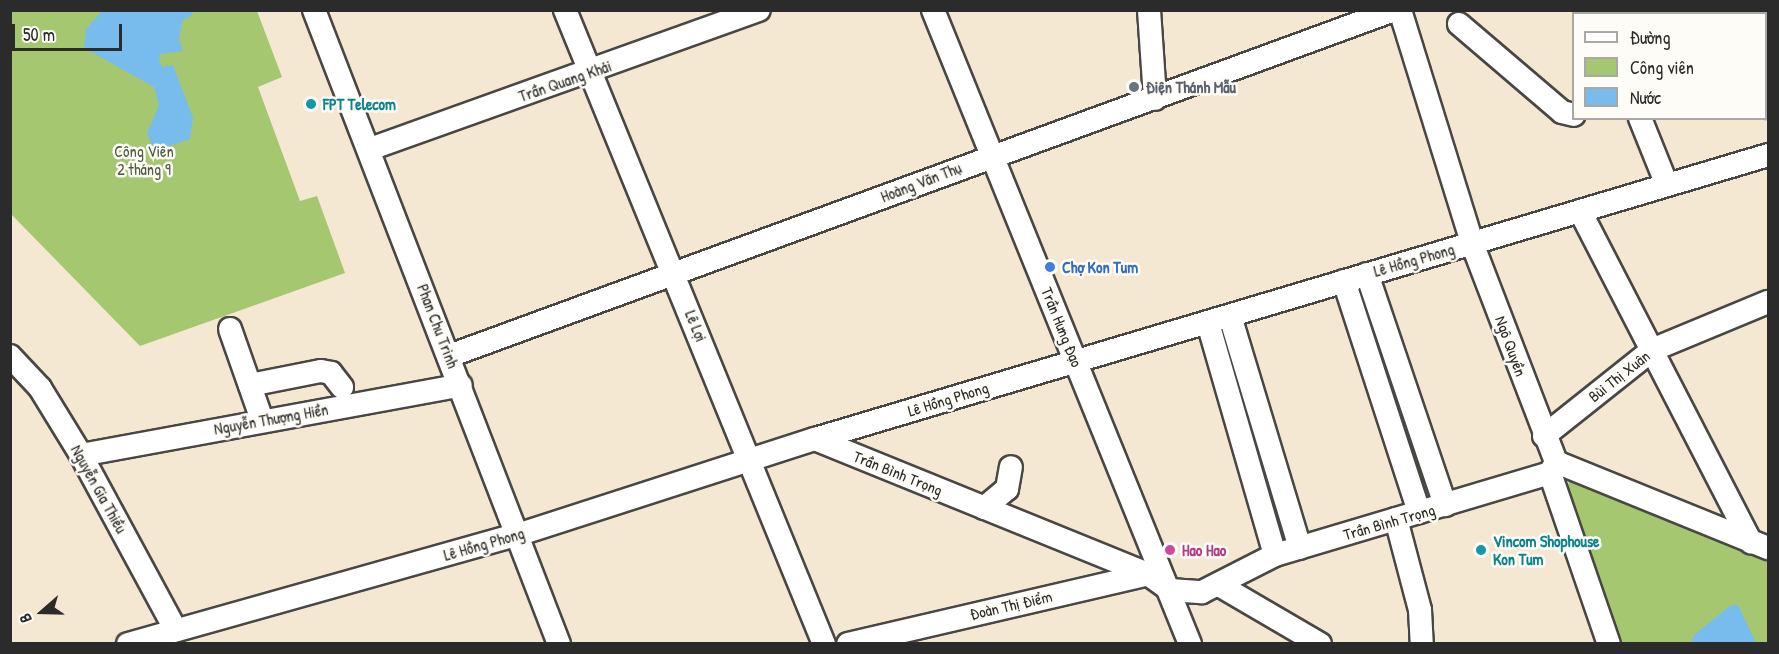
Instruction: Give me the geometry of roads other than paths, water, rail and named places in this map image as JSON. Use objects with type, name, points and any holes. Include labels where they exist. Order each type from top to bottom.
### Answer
[{"type":"street","name":"Phan Chu Trinh","points":[[314,10],[370,149],[559,644]]},
{"type":"street","name":"Lê Lợi","points":[[565,10],[824,644]]},
{"type":"street","name":"Trần Quang Khải","points":[[370,149],[590,73],[759,10]]},
{"type":"street","name":"Trần Hưng Đạo","points":[[933,10],[994,154],[1075,361],[1191,644]]},
{"type":"street","points":[[1149,10],[1155,99]]},
{"type":"street","name":"Hoàng Văn Thụ","points":[[449,356],[675,276],[994,154],[1155,99],[1394,10]]},
{"type":"street","name":"Ngô Quyền","points":[[1400,10],[1472,243],[1544,436],[1609,644]]},
{"type":"street","points":[[1459,24],[1562,112],[1572,114]]},
{"type":"street","points":[[1641,120],[1667,185]]},
{"type":"street","name":"Lê Hồng Phong","points":[[128,644],[174,629],[517,535],[815,439],[1768,154]]},
{"type":"street","points":[[1580,211],[1652,350],[1760,545]]},
{"type":"street","points":[[1367,274],[1445,505]]},
{"type":"street","points":[[1344,281],[1419,513]]},
{"type":"street","name":"Bùi Thị Xuân","points":[[1544,436],[1652,350],[1768,302]]},
{"type":"street","points":[[1230,316],[1300,548]]},
{"type":"street","points":[[1208,323],[1275,555]]},
{"type":"street","points":[[230,329],[262,420]]},
{"type":"street","name":"Nguyễn Gia Thiều","points":[[10,356],[40,388],[81,455],[174,629]]},
{"type":"street","points":[[250,385],[321,370],[331,373],[342,387]]},
{"type":"street","name":"Nguyễn Thượng Hiền","points":[[81,455],[461,385]]},
{"type":"street","name":"Trần Bình Trọng","points":[[815,439],[1148,574]]},
{"type":"street","points":[[984,508],[1007,489],[1011,467]]},
{"type":"street","points":[[1553,468],[1760,545]]},
{"type":"street","name":"Trần Bình Trọng","points":[[1170,590],[1202,592],[1275,555],[1445,505],[1553,468]]},
{"type":"street","points":[[1396,519],[1420,609],[1422,644]]},
{"type":"street","points":[[1148,574],[1170,590]]},
{"type":"street","name":"Đoàn Thị Điểm","points":[[848,644],[1148,574]]},
{"type":"street","points":[[1219,585],[1320,644]]},
{"type":"water","points":[[102,11],[192,11],[192,15],[182,21],[179,40],[183,51],[160,54],[159,60],[162,67],[173,65],[193,118],[190,139],[154,151],[147,133],[159,105],[154,87],[84,48],[86,29]]},
{"type":"water","points":[[1731,605],[1738,605],[1756,643],[1690,643],[1695,634]]},
{"type":"place","name":"Điện Thánh Mẫu","points":[[1134,87]]},
{"type":"place","name":"FPT Telecom","points":[[311,104]]},
{"type":"place","name":"Chợ Kon Tum","points":[[1050,267]]},
{"type":"place","name":"Hao Hao","points":[[1170,550]]},
{"type":"place","name":"Vincom Shophouse Kon Tum","points":[[1481,550]]},
{"type":"park label","name":"Công Viên 2 tháng 9","points":[[144,160]]}]
